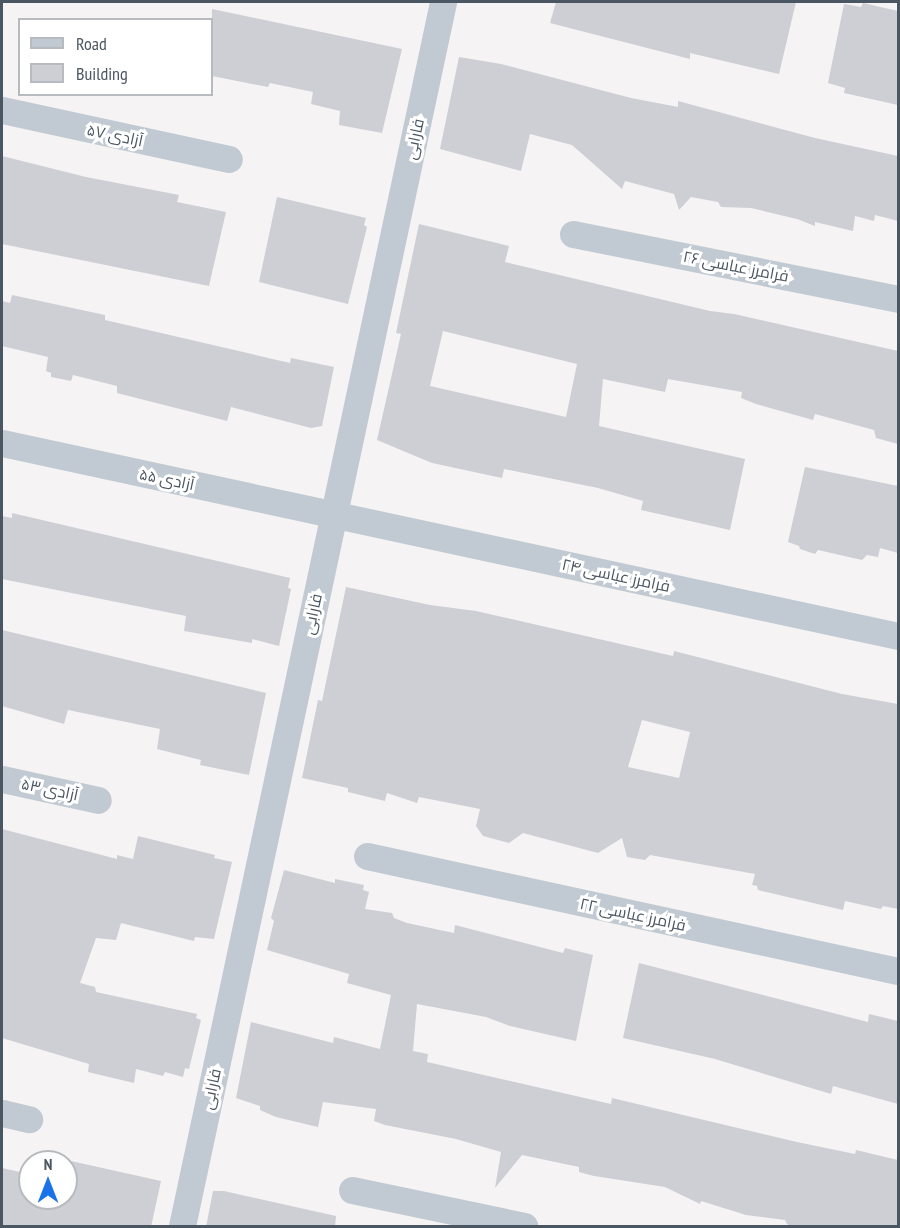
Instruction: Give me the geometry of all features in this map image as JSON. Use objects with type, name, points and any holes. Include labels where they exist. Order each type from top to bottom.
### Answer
[{"type":"street","name":"فارابی","points":[[182,1227],[442,2]]},
{"type":"street","name":"آزادی ۵۷","points":[[2,110],[229,159]]},
{"type":"street","name":"فرامرز عباسی ۲۶","points":[[573,234],[898,299]]},
{"type":"street","name":"آزادی ۵۵","points":[[2,443],[333,514]]},
{"type":"street","name":"فرامرز عباسی ۲۴","points":[[333,514],[898,636]]},
{"type":"street","name":"۵۳ آزادی","points":[[2,779],[98,800]]},
{"type":"street","name":"فرامرز عباسی ۲۲","points":[[366,856],[898,971]]},
{"type":"street","points":[[2,1113],[29,1119]]},
{"type":"street","points":[[352,1190],[524,1227]]},
{"type":"building","points":[[556,2],[796,2],[779,74],[690,53],[690,59],[550,23]]},
{"type":"building","points":[[863,3],[898,11],[898,105],[844,93],[845,88],[828,83],[844,4],[861,7]]},
{"type":"building","points":[[212,9],[402,49],[382,133],[339,125],[340,111],[311,104],[313,92],[270,83],[268,87],[213,76]]},
{"type":"building","points":[[459,57],[501,64],[631,98],[678,107],[678,101],[815,138],[898,156],[898,221],[875,215],[874,221],[855,216],[853,231],[815,222],[815,226],[797,219],[751,208],[721,207],[718,202],[691,197],[679,210],[674,194],[625,181],[622,189],[572,145],[530,134],[521,171],[440,149]]},
{"type":"building","points":[[2,156],[86,177],[179,195],[177,202],[226,212],[209,286],[2,244]]},
{"type":"building","points":[[277,197],[366,218],[364,225],[367,227],[348,304],[259,282]]},
{"type":"building","points":[[419,224],[509,246],[505,262],[710,311],[734,314],[898,351],[898,444],[876,438],[874,430],[815,414],[813,420],[756,404],[741,398],[742,392],[668,379],[665,392],[603,379],[599,426],[745,459],[730,530],[641,510],[643,501],[598,488],[504,469],[502,478],[432,463],[377,440],[401,334],[396,333]],"holes":[[[443,331],[577,364],[566,417],[430,386]]]},
{"type":"building","points":[[12,295],[105,315],[105,320],[290,363],[291,358],[334,367],[322,426],[311,428],[231,407],[227,421],[117,393],[117,386],[73,375],[71,381],[51,377],[51,373],[46,371],[48,357],[2,346],[2,301],[10,303]]},
{"type":"building","points":[[805,467],[898,486],[898,553],[880,548],[878,557],[867,555],[862,560],[818,550],[815,554],[788,542]]},
{"type":"building","points":[[12,513],[290,578],[288,588],[291,589],[279,646],[252,639],[252,643],[184,631],[186,616],[2,579],[2,516],[12,518]]},
{"type":"building","points":[[346,587],[430,605],[476,611],[673,656],[674,651],[842,694],[898,704],[898,909],[883,906],[881,909],[845,901],[843,910],[758,890],[757,886],[752,885],[755,874],[650,855],[645,860],[627,857],[622,838],[598,853],[523,833],[509,843],[483,836],[476,826],[480,809],[419,797],[417,803],[387,793],[385,801],[348,792],[348,788],[302,778],[318,700],[322,701]],"holes":[[[642,720],[690,732],[679,778],[628,767]]]},
{"type":"building","points":[[2,630],[266,693],[249,775],[200,765],[201,760],[157,749],[160,729],[68,710],[64,724],[2,706]]},
{"type":"building","points":[[2,829],[117,859],[117,855],[133,859],[138,836],[215,855],[214,858],[232,862],[214,939],[195,937],[194,941],[121,923],[116,940],[96,938],[80,983],[95,987],[96,992],[197,1014],[196,1018],[201,1020],[189,1069],[185,1068],[183,1077],[165,1072],[163,1076],[136,1069],[134,1083],[88,1072],[89,1064],[2,1038]]},
{"type":"building","points":[[284,870],[335,883],[335,879],[364,885],[363,890],[369,892],[365,909],[392,913],[394,918],[407,923],[454,933],[455,925],[563,953],[565,948],[593,955],[576,1041],[510,1026],[486,1017],[417,1004],[413,1051],[428,1054],[427,1062],[611,1104],[612,1098],[797,1142],[855,1154],[856,1150],[898,1160],[898,1227],[794,1227],[787,1224],[785,1220],[746,1215],[701,1201],[700,1204],[665,1187],[594,1176],[579,1172],[579,1167],[522,1155],[495,1188],[501,1152],[456,1139],[385,1125],[374,1121],[376,1109],[323,1102],[318,1127],[276,1117],[260,1110],[260,1106],[236,1098],[251,1022],[333,1043],[334,1037],[380,1049],[391,995],[347,983],[349,974],[267,950],[274,921],[271,918]]},
{"type":"building","points":[[639,963],[868,1022],[869,1014],[898,1021],[898,1104],[833,1086],[831,1094],[715,1059],[623,1038]]},
{"type":"building","points":[[78,1163],[161,1181],[151,1227],[2,1227],[2,1168],[18,1172],[18,1210],[78,1210]]},
{"type":"building","points":[[213,1191],[224,1191],[336,1216],[335,1227],[206,1227]]}]
